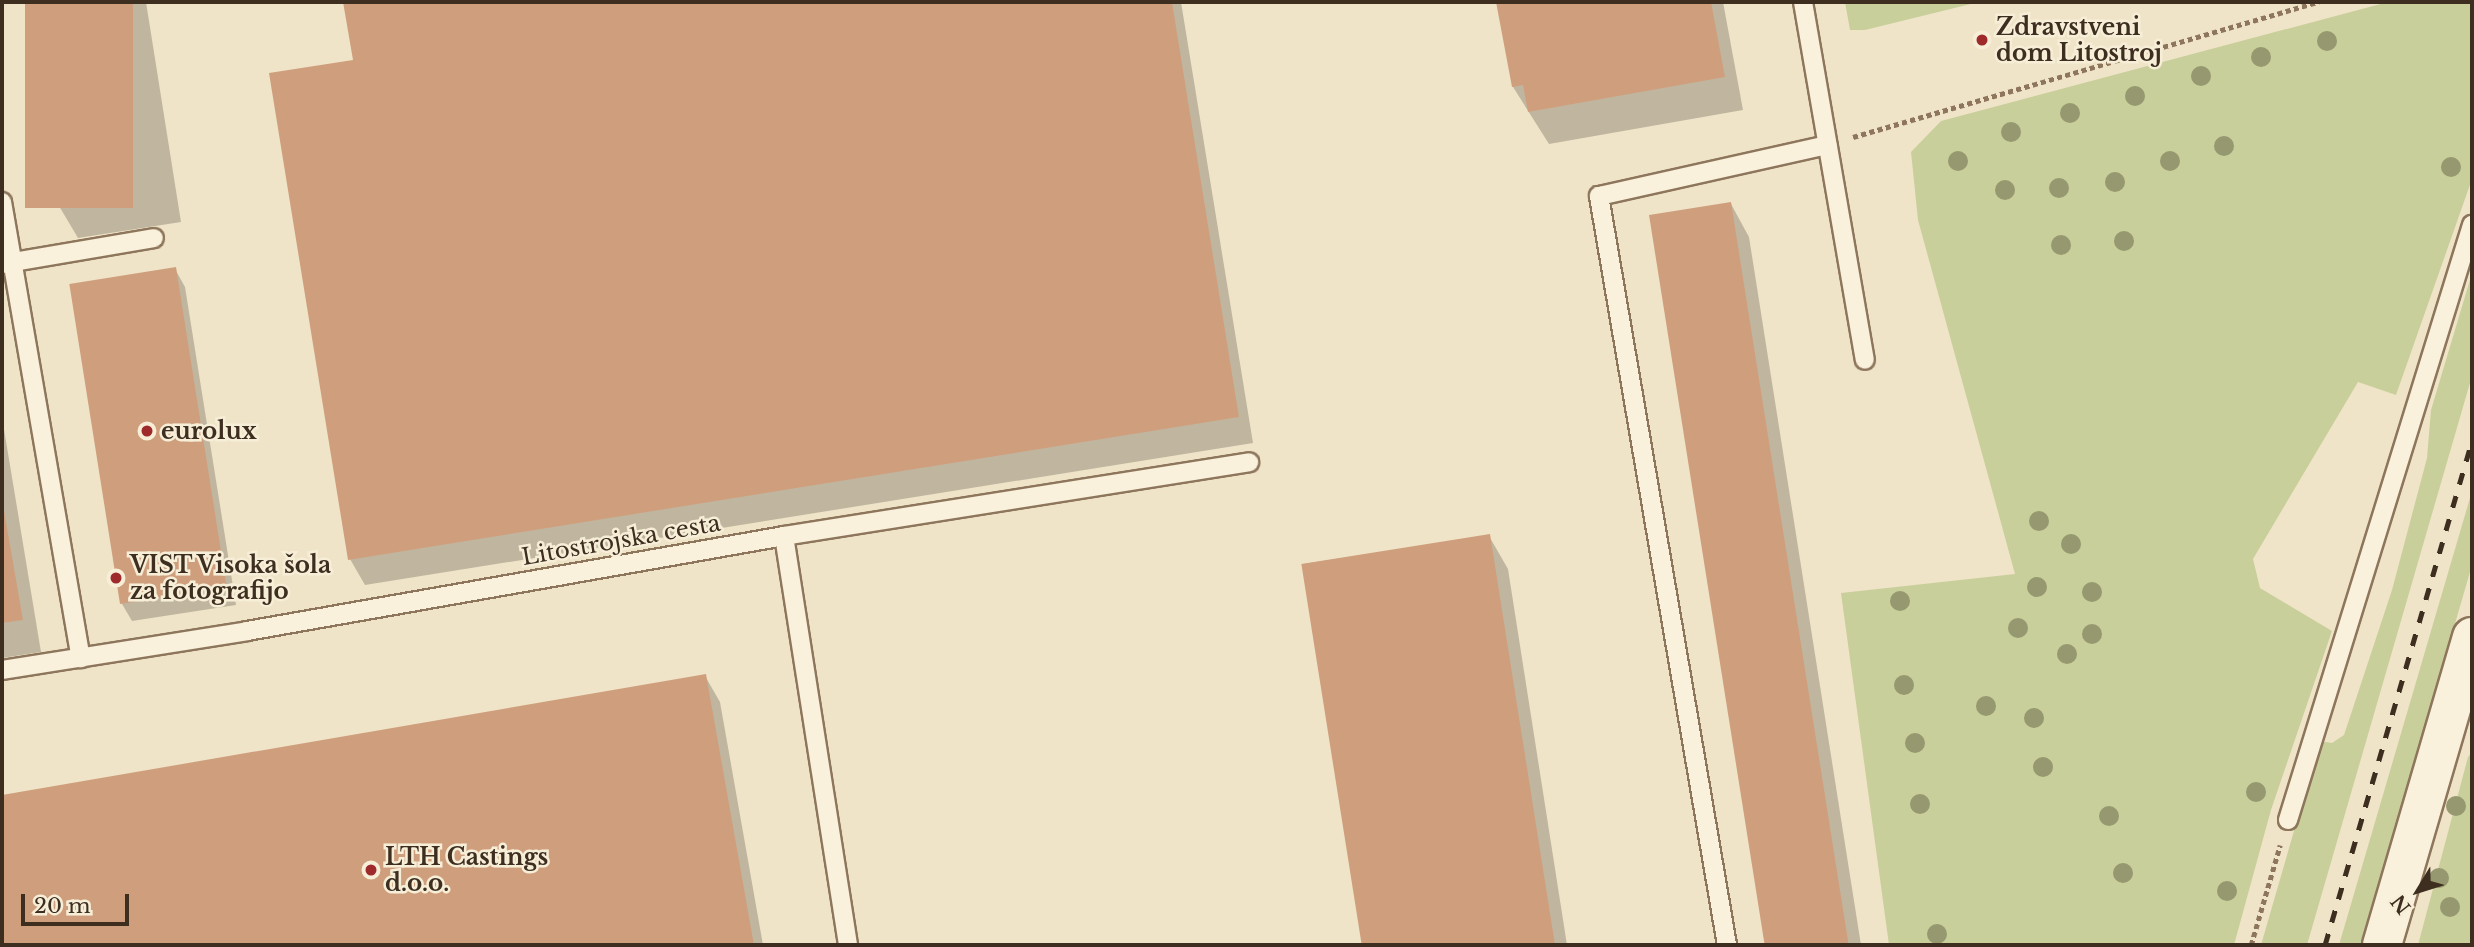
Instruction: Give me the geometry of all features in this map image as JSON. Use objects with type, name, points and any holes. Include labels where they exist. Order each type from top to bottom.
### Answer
[{"type":"street","points":[[2382,945],[2472,637]]},
{"type":"lane","points":[[1803,2],[1865,359]]},
{"type":"lane","points":[[1727,945],[1599,196],[1827,145]]},
{"type":"lane","points":[[2,202],[7,264],[81,658]]},
{"type":"lane","points":[[2288,820],[2472,225]]},
{"type":"lane","points":[[7,264],[154,238]]},
{"type":"lane","name":"Litostrojska cesta","points":[[2,670],[784,536],[1249,462]]},
{"type":"lane","points":[[784,536],[848,945]]},
{"type":"path","points":[[1827,145],[2319,2]]},
{"type":"path","points":[[2251,945],[2288,820]]},
{"type":"green space","points":[[1845,2],[1979,2],[1865,30],[1850,30]]},
{"type":"green space","points":[[2388,2],[2472,2],[2472,179],[2396,395],[2358,382],[2253,559],[2260,588],[2332,631],[2271,810],[2234,945],[1889,945],[1841,593],[2015,574],[1918,220],[1911,152],[1941,121]]},
{"type":"green space","points":[[2472,273],[2472,376],[2307,945],[2261,945],[2320,741],[2332,743],[2344,735],[2392,590],[2427,458],[2431,410]]},
{"type":"green space","points":[[2472,491],[2472,565],[2361,945],[2339,945]]},
{"type":"green space","points":[[2472,752],[2472,945],[2418,945],[2468,757]]},
{"type":"building","points":[[25,2],[133,2],[133,208],[25,208]]},
{"type":"building","points":[[343,2],[1172,2],[1239,417],[348,560],[269,73],[353,60]]},
{"type":"building","points":[[1496,2],[1711,2],[1725,77],[1528,112],[1523,85],[1512,87]]},
{"type":"building","points":[[1731,202],[1849,945],[1765,945],[1649,215]]},
{"type":"building","name":"eurolux","points":[[176,267],[227,587],[120,604],[69,284]]},
{"type":"building","points":[[2,499],[23,620],[2,623]]},
{"type":"building","points":[[1490,534],[1555,945],[1362,945],[1301,564]]},
{"type":"building","name":"LTH Castings d.o.o.","points":[[706,674],[754,945],[2,945],[2,795]]},
{"type":"railway","points":[[2325,945],[2472,441]]},
{"type":"place","name":"Zdravstveni dom Litostroj","points":[[1982,40]]},
{"type":"place","name":"eurolux","points":[[147,431]]},
{"type":"place","name":"VIST Visoka šola za fotografijo","points":[[116,578]]},
{"type":"place","name":"LTH Castings d.o.o.","points":[[371,870]]}]
